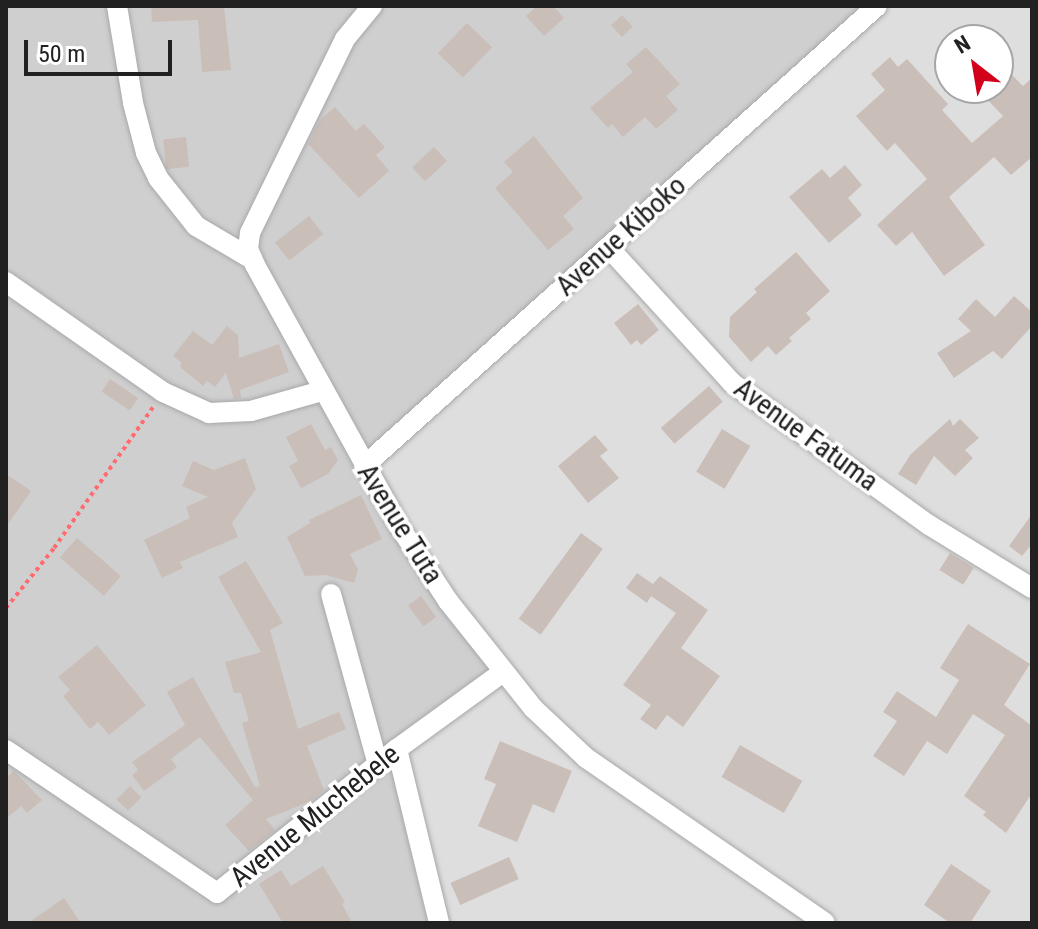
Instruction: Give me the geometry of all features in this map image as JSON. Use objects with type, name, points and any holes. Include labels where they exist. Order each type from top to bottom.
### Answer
[{"type":"street","points":[[117,6],[133,103],[146,153],[158,178],[196,226],[252,259]]},
{"type":"street","points":[[252,259],[248,249],[250,233],[340,49],[372,6]]},
{"type":"street","name":"Avenue Kiboko","points":[[364,466],[877,6]]},
{"type":"street","name":"Avenue Fatuma","points":[[608,247],[732,383],[929,525],[1032,588]]},
{"type":"street","name":"Avenue Tuta","points":[[252,259],[364,466],[448,601],[503,672],[558,733],[586,758],[825,923]]},
{"type":"street","points":[[6,282],[163,392],[187,405],[219,415],[273,407],[322,391]]},
{"type":"street","points":[[331,594],[378,765]]},
{"type":"street","name":"Avenue Muchebele","points":[[6,750],[213,893],[230,885],[397,749],[503,672]]},
{"type":"street","points":[[397,749],[439,923]]},
{"type":"path","points":[[6,608],[54,548],[163,392]]},
{"type":"shaded area","points":[[6,6],[861,6],[364,466],[503,672],[397,749],[446,923],[6,923]]},
{"type":"shaded area","points":[[877,6],[1032,6],[1032,923],[446,923],[397,749],[364,466]]},
{"type":"building","points":[[151,6],[224,6],[231,70],[202,72],[198,20],[152,22]]},
{"type":"building","points":[[537,6],[553,6],[564,18],[544,36],[526,16]]},
{"type":"building","points":[[622,15],[633,27],[622,37],[611,25]]},
{"type":"building","points":[[467,23],[492,47],[463,78],[438,53]]},
{"type":"building","points":[[646,47],[680,84],[666,96],[678,110],[656,129],[645,117],[623,137],[612,124],[608,128],[590,108],[633,72],[626,64]]},
{"type":"building","points":[[890,57],[898,67],[907,59],[934,89],[934,104],[948,104],[942,110],[972,143],[1003,116],[991,104],[1014,104],[1014,77],[1023,86],[1032,78],[1032,157],[1011,175],[994,157],[949,197],[985,245],[944,276],[912,232],[896,246],[877,225],[927,179],[895,143],[887,151],[856,116],[885,90],[871,74]]},
{"type":"building","points":[[335,107],[356,131],[364,124],[385,147],[376,155],[389,171],[359,198],[308,144],[320,120]]},
{"type":"building","points":[[534,136],[583,198],[563,216],[574,229],[548,250],[495,188],[513,172],[504,162]]},
{"type":"building","points":[[186,137],[189,167],[166,169],[163,139]]},
{"type":"building","points":[[434,147],[447,161],[425,181],[412,167]]},
{"type":"building","points":[[845,165],[862,185],[848,198],[862,215],[829,243],[789,197],[822,169],[830,178]]},
{"type":"building","points":[[309,216],[323,234],[289,261],[275,242]]},
{"type":"building","points":[[796,252],[830,291],[806,313],[811,319],[789,338],[792,341],[776,355],[768,346],[751,362],[729,337],[730,317],[757,292],[754,289]]},
{"type":"building","points":[[1014,296],[1032,312],[1032,326],[1002,359],[993,351],[954,378],[937,353],[971,331],[958,319],[976,299],[995,317]]},
{"type":"building","points":[[638,304],[659,330],[641,345],[637,340],[631,345],[614,323]]},
{"type":"building","points":[[227,326],[238,335],[239,358],[279,344],[289,372],[240,390],[241,398],[234,399],[226,373],[215,387],[207,381],[203,386],[180,367],[182,363],[173,356],[193,331],[212,345]]},
{"type":"building","points":[[110,379],[138,398],[130,410],[102,391]]},
{"type":"building","points":[[709,386],[723,402],[674,444],[661,428]]},
{"type":"building","points":[[950,419],[953,426],[960,419],[979,438],[965,450],[973,458],[955,476],[934,456],[916,485],[898,474],[911,454]]},
{"type":"building","points":[[311,424],[325,450],[331,447],[338,460],[328,474],[301,488],[289,466],[298,461],[286,437]]},
{"type":"building","points":[[722,429],[750,446],[725,489],[696,472]]},
{"type":"building","points":[[595,435],[608,450],[600,456],[619,478],[588,503],[558,466]]},
{"type":"building","points":[[245,458],[256,489],[232,523],[238,537],[180,562],[183,568],[162,578],[144,540],[190,518],[186,507],[208,497],[182,486],[193,461],[214,470]]},
{"type":"building","points":[[6,474],[31,491],[6,527]]},
{"type":"building","points":[[361,495],[382,539],[350,554],[358,570],[354,583],[326,575],[305,576],[287,537],[310,523],[309,520]]},
{"type":"building","points":[[1032,514],[1032,544],[1022,556],[1009,546]]},
{"type":"building","points":[[581,533],[603,549],[541,635],[519,619]]},
{"type":"building","points":[[77,538],[121,576],[104,596],[60,558]]},
{"type":"building","points":[[950,553],[974,568],[963,585],[939,570]]},
{"type":"building","points":[[246,561],[283,623],[270,630],[298,729],[339,712],[346,729],[307,746],[324,790],[311,801],[266,819],[275,830],[249,851],[225,825],[253,800],[200,737],[171,759],[177,767],[144,791],[132,775],[138,770],[132,762],[185,725],[167,692],[193,677],[255,787],[260,786],[242,723],[249,721],[241,693],[234,693],[225,662],[261,652],[218,577]]},
{"type":"building","points":[[637,573],[653,584],[660,576],[708,610],[681,648],[720,676],[683,727],[667,715],[656,730],[640,719],[651,705],[623,685],[676,613],[651,596],[647,603],[626,588]]},
{"type":"building","points":[[421,596],[436,617],[423,626],[408,605]]},
{"type":"building","points":[[968,624],[1030,664],[1004,705],[1032,726],[1032,793],[1006,833],[983,815],[986,812],[964,796],[1005,735],[973,714],[947,754],[927,741],[904,776],[873,756],[897,721],[883,712],[897,691],[936,717],[959,680],[940,668]]},
{"type":"building","points":[[97,645],[146,705],[109,735],[98,722],[90,729],[63,696],[70,690],[58,677]]},
{"type":"building","points":[[500,741],[572,771],[554,813],[533,804],[517,842],[478,826],[496,784],[484,779]]},
{"type":"building","points":[[740,745],[802,781],[784,813],[722,777]]},
{"type":"building","points":[[14,771],[42,800],[27,813],[21,806],[6,819],[6,778]]},
{"type":"building","points":[[130,786],[141,797],[128,811],[117,799]]},
{"type":"building","points":[[509,857],[519,879],[460,905],[451,883]]},
{"type":"building","points":[[951,864],[991,891],[970,923],[950,923],[924,905]]},
{"type":"building","points":[[323,866],[345,902],[342,904],[352,923],[283,923],[259,884],[281,870],[291,886]]},
{"type":"building","points":[[64,898],[81,923],[28,923]]}]
